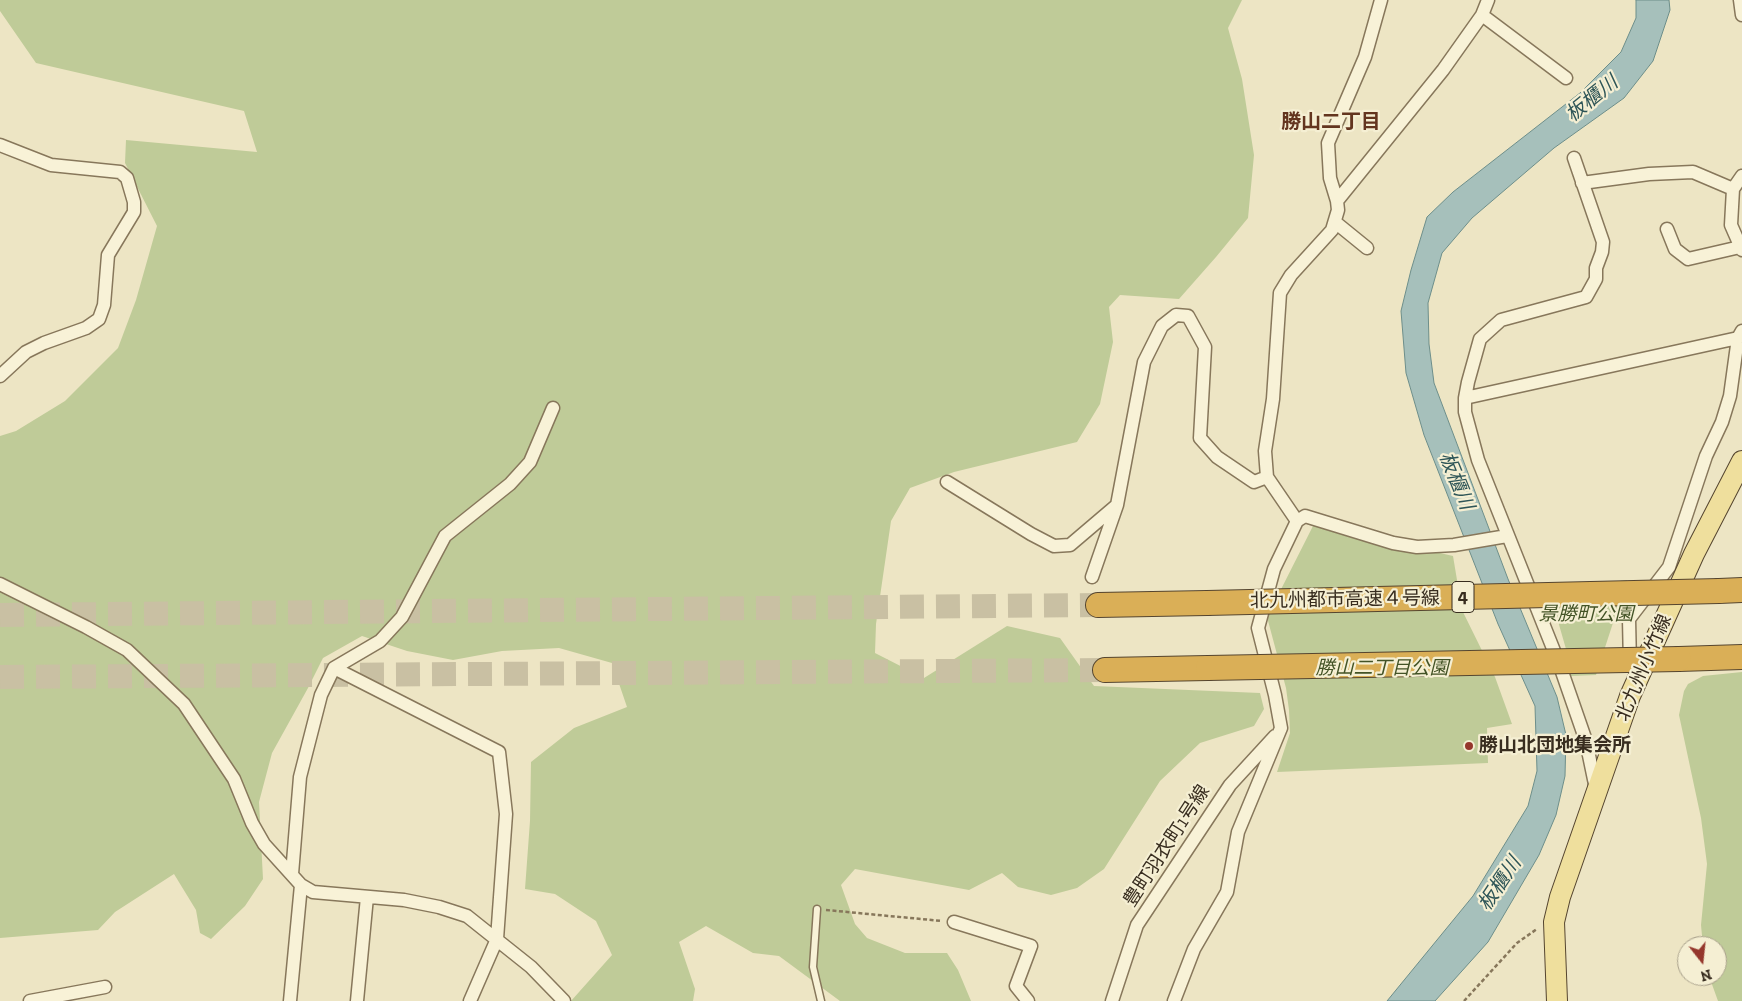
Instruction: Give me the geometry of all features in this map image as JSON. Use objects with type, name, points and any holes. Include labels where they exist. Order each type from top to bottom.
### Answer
[{"type":"highway","name":"北九州都市高速４号線","points":[[1098,605],[1742,590]]},
{"type":"highway","points":[[1105,670],[1742,657]]},
{"type":"main road","name":"北九州小竹線","points":[[1557,1001],[1554,922],[1560,897],[1630,696],[1694,554],[1742,461]]},
{"type":"street","points":[[1296,521],[1267,477],[1265,451],[1274,399],[1280,293],[1292,275],[1332,230],[1335,222],[1338,210],[1330,178],[1328,143],[1365,57],[1381,0]]},
{"type":"street","points":[[1337,201],[1443,70],[1482,15],[1488,0]]},
{"type":"street","points":[[1740,0],[1742,16]]},
{"type":"street","points":[[1482,15],[1566,78]]},
{"type":"street","points":[[0,145],[51,165],[120,172],[127,178],[134,202],[134,212],[108,255],[104,305],[99,320],[86,328],[44,343],[26,352],[0,376]]},
{"type":"street","points":[[1574,158],[1603,242],[1602,252],[1596,268],[1596,279],[1586,297],[1501,320],[1480,339],[1465,398],[1465,412],[1478,460],[1503,537],[1560,666],[1586,741],[1597,791]]},
{"type":"street","points":[[1582,183],[1649,174],[1693,172],[1732,189]]},
{"type":"street","points":[[1667,229],[1675,249],[1688,259],[1741,248],[1731,225],[1732,189],[1742,176]]},
{"type":"street","points":[[1335,222],[1367,248]]},
{"type":"street","points":[[1092,578],[1117,505],[1144,362],[1162,326],[1176,315],[1188,316],[1205,347],[1200,438],[1217,457],[1254,482],[1267,477]]},
{"type":"street","points":[[1465,398],[1740,335],[1730,396],[1722,422],[1706,456],[1669,567],[1629,619],[1630,696]]},
{"type":"street","points":[[292,874],[300,777],[321,695],[334,668],[380,641],[402,617],[445,536],[510,484],[530,462],[553,408]]},
{"type":"street","points":[[946,482],[1030,534],[1054,546],[1070,545],[1117,505]]},
{"type":"street","points":[[1174,1001],[1194,949],[1227,892],[1238,832],[1281,728],[1276,695],[1258,628],[1274,569],[1296,521],[1305,516],[1392,543],[1417,547],[1503,537]]},
{"type":"street","points":[[0,584],[86,627],[127,650],[184,704],[234,779],[252,823],[264,844],[301,885],[313,892],[404,900],[439,907],[467,916],[531,967],[564,1001]]},
{"type":"street","points":[[334,668],[499,752],[506,814],[497,939],[470,1001]]},
{"type":"street","name":"豊町羽衣町1号線","points":[[1112,1001],[1138,925],[1230,785],[1281,728]]},
{"type":"street","points":[[290,1001],[301,885]]},
{"type":"street","points":[[357,1001],[367,897]]},
{"type":"street","points":[[954,922],[1030,946],[1016,986],[1028,1001]]},
{"type":"street","points":[[34,1001],[105,987]]},
{"type":"lane","points":[[817,909],[813,966],[820,1001]]},
{"type":"path","points":[[817,909],[954,922]]},
{"type":"path","points":[[1464,1001],[1517,943],[1538,929],[1554,922]]},
{"type":"green space","points":[[0,0],[1242,0],[1228,28],[1242,79],[1254,155],[1248,218],[1179,299],[1120,295],[1109,307],[1113,342],[1100,404],[1077,442],[954,472],[910,488],[891,521],[876,624],[875,653],[924,678],[1007,626],[1060,638],[1094,686],[1260,693],[1264,709],[1254,726],[1200,743],[1160,781],[1104,869],[1077,888],[1051,895],[1018,887],[1002,873],[969,890],[855,869],[841,885],[855,924],[867,938],[905,953],[947,953],[958,970],[971,1001],[840,1001],[779,956],[753,953],[706,926],[679,942],[695,989],[693,1001],[571,1001],[612,955],[596,921],[555,894],[525,889],[530,821],[531,762],[574,728],[627,707],[612,663],[559,648],[502,651],[453,660],[407,651],[362,636],[323,658],[272,753],[259,802],[263,879],[245,906],[211,939],[200,933],[196,910],[174,874],[115,912],[98,930],[0,938],[0,436],[16,431],[65,401],[118,348],[136,300],[157,226],[125,163],[126,140],[257,152],[244,111],[36,63],[0,11]]},
{"type":"green space","name":"勝山二丁目公園","points":[[1318,525],[1453,556],[1462,610],[1495,677],[1512,724],[1487,728],[1488,763],[1277,772],[1290,733],[1289,710],[1286,688],[1267,617],[1313,526]]},
{"type":"green space","name":"景勝町公園","points":[[1627,580],[1596,675],[1571,676],[1566,649],[1549,590]]},
{"type":"green space","points":[[1742,672],[1742,1001],[1718,1001],[1713,986],[1727,986],[1727,936],[1702,936],[1701,925],[1707,864],[1701,818],[1679,715],[1684,691],[1688,684],[1703,676]]},
{"type":"water","name":"板櫃川","points":[[1636,0],[1669,0],[1670,10],[1653,61],[1624,98],[1554,148],[1472,218],[1442,253],[1428,303],[1429,344],[1434,383],[1508,579],[1557,697],[1566,735],[1565,776],[1556,815],[1539,855],[1488,942],[1435,1001],[1387,1001],[1473,896],[1528,806],[1537,771],[1535,706],[1498,624],[1424,435],[1406,373],[1401,311],[1411,270],[1427,217],[1453,192],[1580,93],[1621,52],[1636,18]]},
{"type":"tunnel","points":[[0,615],[1098,605]]},
{"type":"tunnel","points":[[0,677],[1105,670]]},
{"type":"place","name":"勝山北団地集会所","points":[[1469,746]]},
{"type":"district","name":"勝山二丁目","points":[[1331,122]]}]
